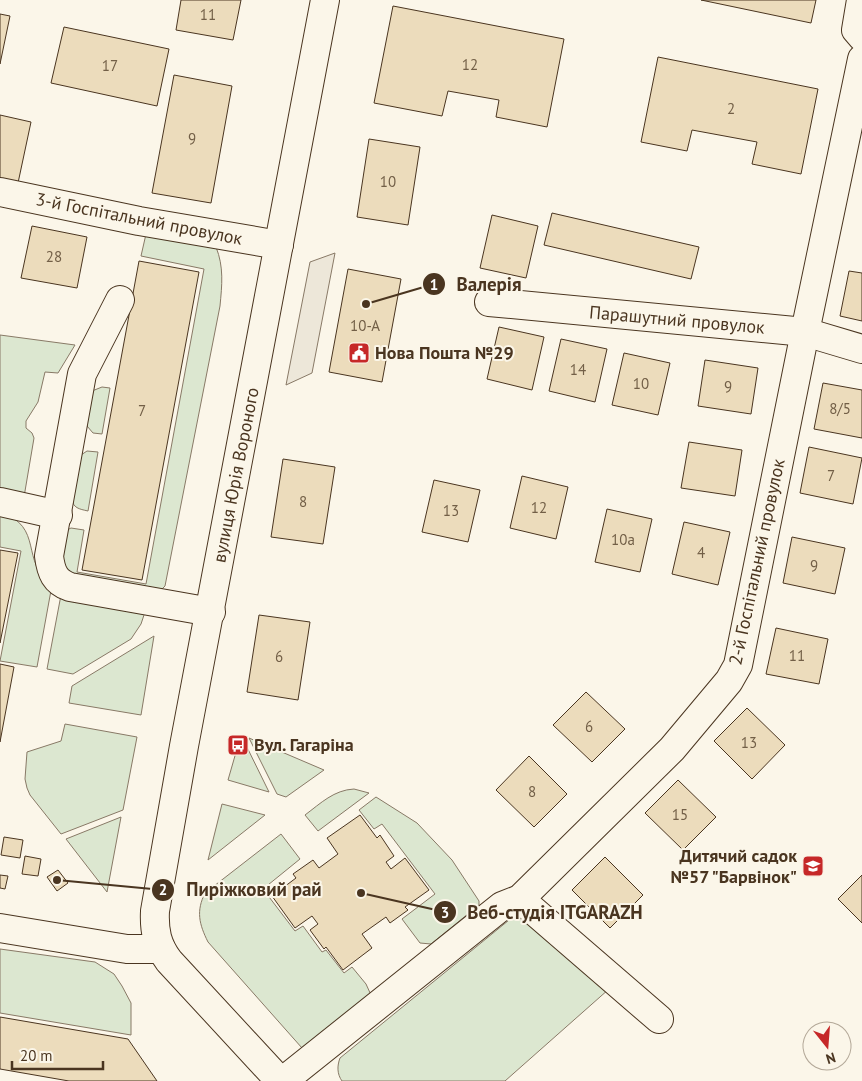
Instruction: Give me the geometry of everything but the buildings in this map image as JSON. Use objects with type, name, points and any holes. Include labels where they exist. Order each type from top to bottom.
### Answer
[{"type":"street","name":"вулиця Юрія Вороного","points":[[161,949],[156,938],[155,911],[184,746],[211,612],[325,0]]},
{"type":"street","points":[[861,0],[856,30],[862,37]]},
{"type":"street","name":"2-й Госпітальний провулок","points":[[282,1081],[502,906],[520,899],[672,749],[729,681],[738,665],[862,59]]},
{"type":"street","name":"3-й Госпітальний провулок","points":[[0,192],[197,232],[279,245]]},
{"type":"street","points":[[120,300],[82,374],[50,556],[50,566],[54,576],[61,584],[70,587],[211,612]]},
{"type":"street","name":"Парашутний провулок","points":[[489,302],[805,332],[862,349]]},
{"type":"street","points":[[0,502],[58,515]]},
{"type":"street","points":[[520,899],[659,1019]]},
{"type":"street","points":[[0,928],[127,949],[161,949],[181,975],[282,1081]]},
{"type":"green space","points":[[146,234],[216,247],[219,254],[222,276],[220,306],[165,586],[160,591],[61,574],[65,531],[71,528],[84,530],[77,572],[146,584],[204,269],[141,256]]},
{"type":"green space","points":[[0,335],[75,345],[58,373],[45,372],[38,402],[26,421],[26,428],[32,433],[34,438],[24,497],[0,493]]},
{"type":"green space","points":[[102,387],[110,388],[102,434],[93,433],[86,422],[92,391]]},
{"type":"green space","points":[[87,451],[98,452],[88,511],[75,506],[72,499],[81,455]]},
{"type":"green space","points":[[0,512],[14,518],[22,526],[28,535],[36,566],[42,576],[52,585],[37,667],[0,661],[21,551],[0,547]]},
{"type":"green space","points":[[61,595],[146,609],[141,624],[131,639],[73,674],[47,669]]},
{"type":"green space","points":[[154,636],[141,715],[69,703],[72,686]]},
{"type":"green space","points":[[65,724],[137,737],[123,810],[61,834],[30,795],[25,779],[27,752],[61,741]]},
{"type":"green space","points":[[241,735],[269,792],[228,780]]},
{"type":"green space","points":[[249,738],[324,770],[286,797],[277,794]]},
{"type":"green space","points":[[354,789],[369,793],[318,831],[305,815],[334,795]]},
{"type":"green space","points":[[376,797],[417,823],[452,860],[479,901],[479,905],[431,944],[420,943],[402,919],[435,894],[382,824],[374,829],[359,810]]},
{"type":"green space","points":[[222,804],[265,815],[208,860]]},
{"type":"green space","points":[[121,817],[107,892],[66,839]]},
{"type":"green space","points":[[281,834],[300,859],[263,889],[295,931],[303,926],[322,952],[326,950],[344,973],[352,967],[366,984],[371,995],[302,1048],[208,942],[202,929],[200,918],[200,906],[205,893]]},
{"type":"green space","points":[[520,913],[609,989],[505,1081],[342,1081],[338,1070],[340,1058]]},
{"type":"green space","points":[[0,949],[95,962],[114,974],[131,1003],[131,1035],[0,1013]]},
{"type":"shaded area","points":[[335,253],[312,373],[286,385],[310,262]]},
{"type":"place","name":"Валерія","points":[[366,304]]},
{"type":"place","name":"Нова Пошта №29","points":[[359,353]]},
{"type":"place","name":"Вул. Гагаріна","points":[[238,745]]},
{"type":"place","name":"Дитячий садок №57 \"Барвінок\"","points":[[813,866]]},
{"type":"place","name":"Пиріжковий рай","points":[[57,880]]},
{"type":"place","name":"Веб-студія ITGARAZH","points":[[361,893]]}]
